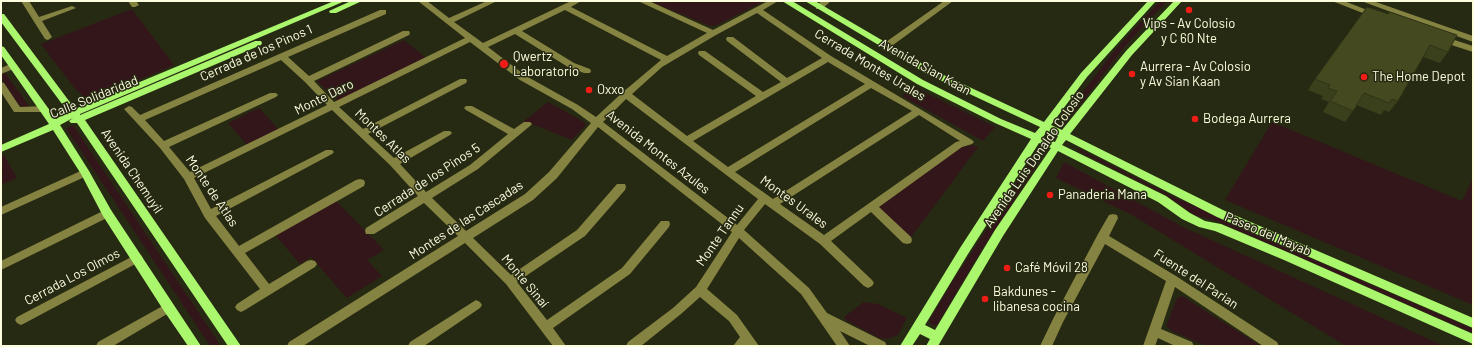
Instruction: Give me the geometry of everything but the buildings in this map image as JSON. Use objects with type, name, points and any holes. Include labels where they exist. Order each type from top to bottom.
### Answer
[{"type":"main road","name":"Calle Solidaridad","points":[[1,149],[341,1]]},
{"type":"main road","name":"Calle Solidaridad","points":[[76,116],[358,1]]},
{"type":"main road","name":"Avenida Sian Kaan","points":[[786,1],[920,82],[978,111],[1058,146]]},
{"type":"main road","name":"Avenida Sian Kaan","points":[[809,1],[930,72],[1064,135]]},
{"type":"main road","name":"Avenida Luis Donaldo Colosio","points":[[906,346],[1037,138],[1084,75],[1152,1]]},
{"type":"main road","name":"Avenida Luis Donaldo Colosio","points":[[935,341],[999,233],[1064,135],[1129,53],[1178,1]]},
{"type":"main road","name":"Avenida Chemuyil","points":[[1,16],[76,116],[235,346]]},
{"type":"main road","points":[[1,49],[44,109],[53,127],[85,173],[108,213],[168,308],[195,346]]},
{"type":"main road","points":[[978,111],[989,100]]},
{"type":"main road","name":"Paseo del Mayab","points":[[1064,135],[1220,214],[1473,323]]},
{"type":"main road","name":"Paseo del Mayab","points":[[1058,146],[1162,199],[1186,216],[1203,224],[1217,227],[1288,257],[1473,339]]},
{"type":"main road","points":[[917,327],[935,341]]},
{"type":"street","points":[[25,1],[48,38]]},
{"type":"street","name":"Avenida Montes Azules","points":[[422,1],[523,78],[575,107],[597,122],[738,231],[805,291],[844,346]]},
{"type":"street","points":[[449,21],[493,1]]},
{"type":"street","points":[[483,46],[577,1]]},
{"type":"street","points":[[642,1],[713,33]]},
{"type":"street","name":"Montes de las Cascadas","points":[[293,346],[306,343],[466,236],[529,197],[553,175],[582,142],[597,122],[666,59],[774,1]]},
{"type":"street","points":[[819,7],[827,1]]},
{"type":"street","points":[[886,46],[949,1]]},
{"type":"street","points":[[1336,1],[1385,18]]},
{"type":"street","points":[[1357,8],[1364,1],[1473,39]]},
{"type":"street","points":[[565,7],[666,59]]},
{"type":"street","points":[[38,20],[72,8]]},
{"type":"street","name":"Cerrada Montes Urales","points":[[757,10],[828,58],[969,142]]},
{"type":"street","name":"Cerrada de los Pinos 1","points":[[140,119],[383,12]]},
{"type":"street","points":[[517,31],[571,65],[587,71]]},
{"type":"street","points":[[308,80],[406,34]]},
{"type":"street","points":[[1435,36],[1473,49]]},
{"type":"street","name":"Monte Daro","points":[[188,177],[334,107],[472,38]]},
{"type":"street","points":[[730,39],[787,82]]},
{"type":"street","points":[[702,53],[763,96]]},
{"type":"street","name":"Montes Atlas","points":[[281,56],[394,163],[426,198],[466,236]]},
{"type":"street","points":[[687,140],[828,58]]},
{"type":"street","points":[[1,71],[13,66]]},
{"type":"street","points":[[362,133],[463,81]]},
{"type":"street","points":[[728,172],[871,84]]},
{"type":"street","points":[[1,85],[17,110],[44,109]]},
{"type":"street","name":"Montes Urales","points":[[626,94],[728,172],[824,242],[959,144],[969,142]]},
{"type":"street","points":[[163,146],[272,95]]},
{"type":"street","points":[[469,108],[515,134]]},
{"type":"street","name":"Monte de Atlas","points":[[129,109],[140,119],[188,177],[209,215],[268,291]]},
{"type":"street","name":"Monte Tannu","points":[[632,346],[700,290],[738,231],[769,201],[850,155],[918,111]]},
{"type":"street","name":"Cerrada de los Pinos 5","points":[[370,231],[426,198],[474,167],[527,124]]},
{"type":"street","points":[[394,163],[447,133]]},
{"type":"street","points":[[209,215],[329,152]]},
{"type":"street","points":[[1,212],[85,173]]},
{"type":"street","points":[[237,252],[360,183]]},
{"type":"street","points":[[510,281],[581,233],[621,187]]},
{"type":"street","points":[[872,207],[907,240]]},
{"type":"street","points":[[1,266],[108,213]]},
{"type":"street","points":[[1046,346],[1113,218]]},
{"type":"street","points":[[546,327],[626,271],[665,224]]},
{"type":"street","name":"Monte Sinaí","points":[[466,236],[510,281],[560,346]]},
{"type":"street","name":"Fuente del Parian","points":[[1102,237],[1172,279],[1274,346]]},
{"type":"street","points":[[824,242],[868,283]]},
{"type":"street","name":"Cerrada Los Olmos","points":[[21,320],[137,258]]},
{"type":"street","points":[[241,307],[311,264]]},
{"type":"street","points":[[1149,346],[1172,279]]},
{"type":"street","points":[[700,290],[733,318],[746,343]]},
{"type":"street","points":[[414,346],[476,305]]},
{"type":"street","points":[[102,346],[168,308]]},
{"type":"street","name":"Avenida Montes Azules","points":[[823,316],[880,346]]},
{"type":"street","points":[[1154,331],[1188,346]]},
{"type":"shaded area","points":[[649,1],[765,1],[715,26],[710,26]]},
{"type":"shaded area","points":[[1160,1],[1167,1],[1124,47],[1063,127],[1057,126],[1115,50]]},
{"type":"shaded area","points":[[132,9],[174,65],[89,101],[75,89],[41,44]]},
{"type":"shaded area","points":[[404,40],[426,58],[338,101],[317,81]]},
{"type":"shaded area","points":[[5,73],[30,107],[19,106],[1,78],[1,74]]},
{"type":"shaded area","points":[[914,87],[995,127],[983,141],[902,96]]},
{"type":"shaded area","points":[[548,102],[584,122],[586,125],[572,140],[524,121]]},
{"type":"shaded area","points":[[259,108],[278,129],[247,145],[228,123]]},
{"type":"shaded area","points":[[1272,122],[1462,201],[1473,178],[1473,305],[1225,200]]},
{"type":"shaded area","points":[[73,125],[221,346],[210,346],[66,128]]},
{"type":"shaded area","points":[[973,145],[978,147],[909,240],[876,206],[956,148]]},
{"type":"shaded area","points":[[1077,148],[1182,201],[1190,202],[1222,220],[1473,329],[1473,333],[1214,220],[1194,215],[1166,195],[1080,152]]},
{"type":"shaded area","points":[[4,155],[17,178],[1,185],[1,157]]},
{"type":"shaded area","points":[[1030,162],[1034,162],[1037,165],[979,254],[937,325],[932,325],[929,321],[952,282]]},
{"type":"shaded area","points":[[1064,162],[1185,228],[1444,346],[1346,346],[1132,215],[1056,178]]},
{"type":"shaded area","points":[[336,201],[384,250],[367,260],[382,276],[347,298],[311,257],[300,264],[275,235]]},
{"type":"shaded area","points":[[1182,296],[1261,346],[1206,346],[1172,331],[1166,326],[1177,298]]},
{"type":"shaded area","points":[[864,302],[878,304],[907,318],[898,335],[888,339],[879,338],[847,321],[844,317]]},
{"type":"place","name":"Vips - Av Colosio y C 60 Nte","points":[[1189,10]]},
{"type":"place","name":"Qwertz Laboratorio","points":[[504,64]]},
{"type":"place","name":"Aurrera - Av Colosio y Av Sian Kaan","points":[[1132,74]]},
{"type":"place","name":"The Home Depot","points":[[1364,77]]},
{"type":"place","name":"Oxxo","points":[[589,90]]},
{"type":"place","name":"Bodega Aurrera","points":[[1195,119]]},
{"type":"place","name":"Panaderia Mana","points":[[1050,195]]},
{"type":"place","name":"Café Móvil 28","points":[[1007,268]]},
{"type":"place","name":"Bakdunes - libanesa cocina","points":[[985,299]]}]
